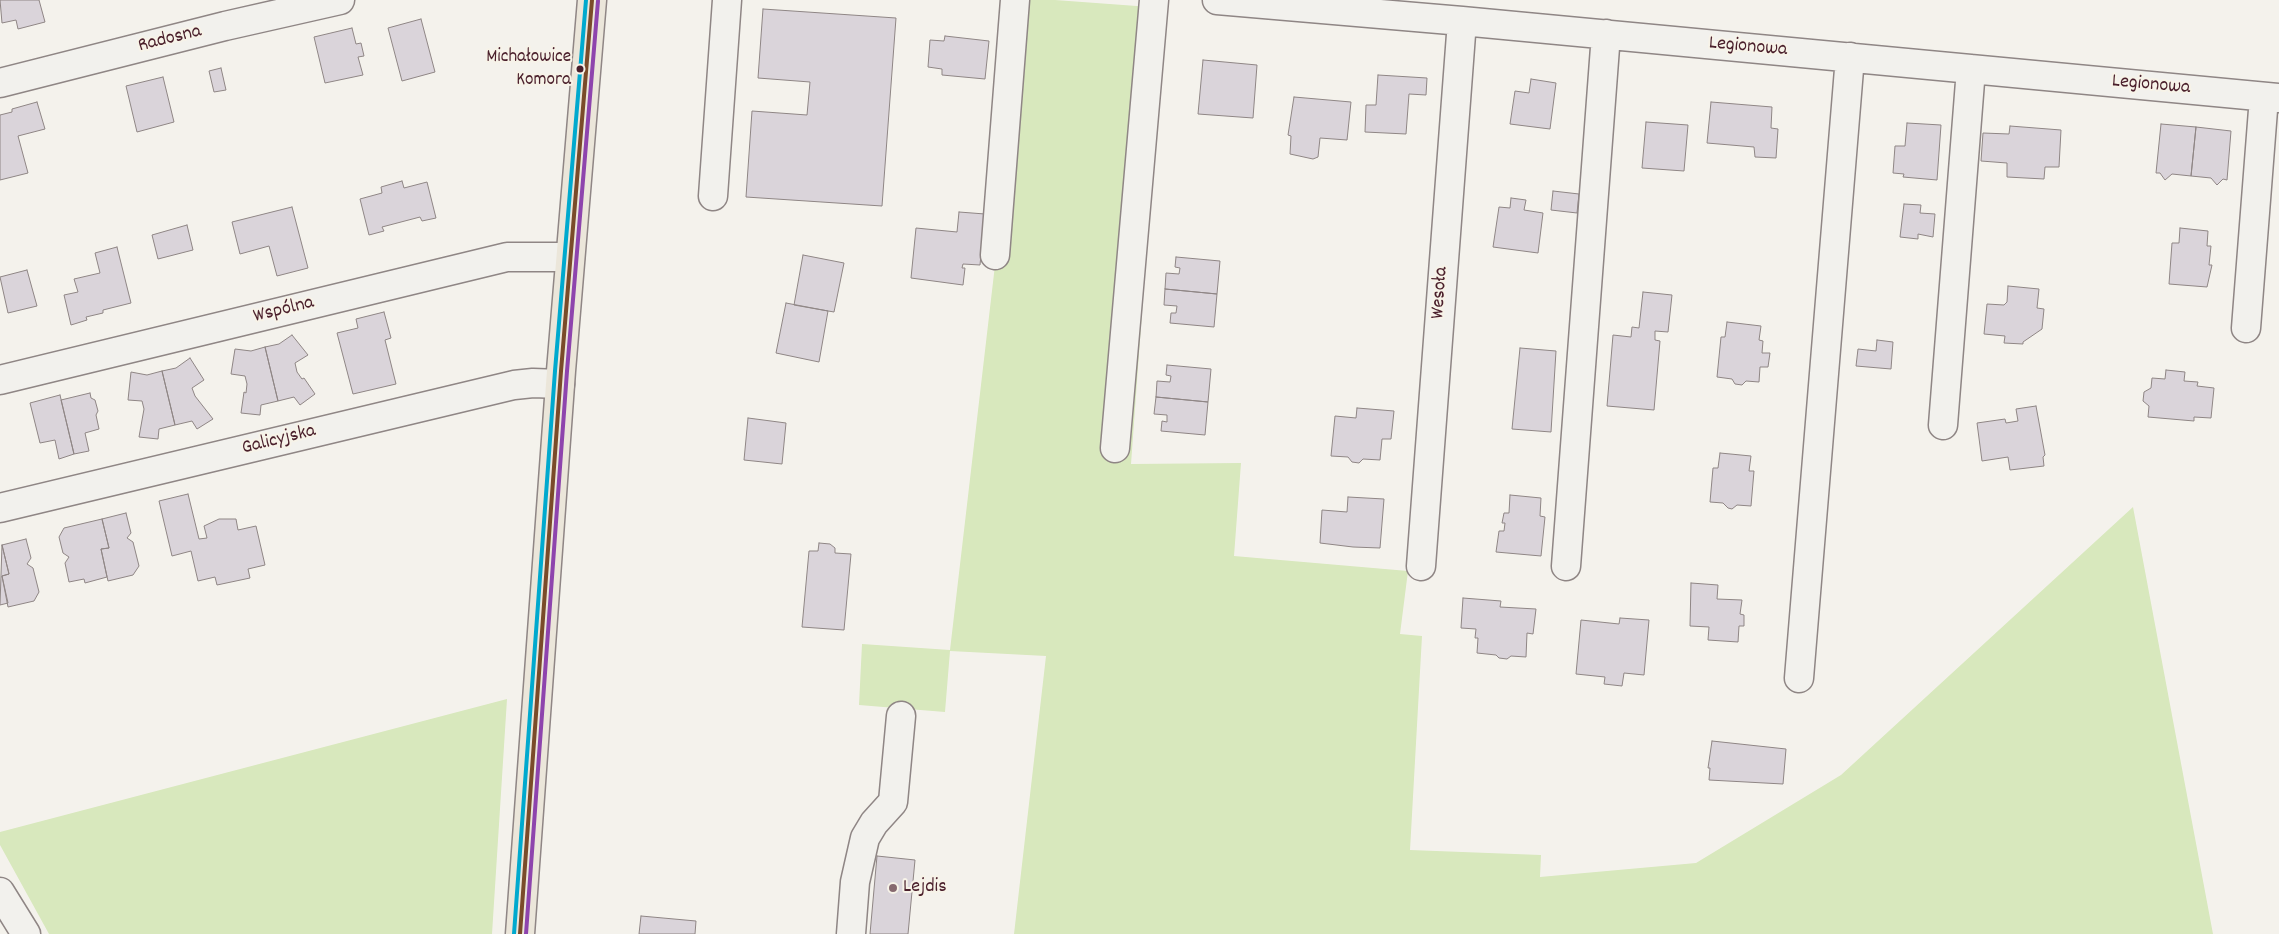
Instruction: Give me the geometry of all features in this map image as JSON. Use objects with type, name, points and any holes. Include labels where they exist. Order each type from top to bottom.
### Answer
[{"type":"main road","points":[[520,934],[560,384],[592,0]]},
{"type":"street","name":"Radosna","points":[[0,83],[225,26],[340,0]]},
{"type":"street","points":[[713,196],[727,0]]},
{"type":"street","points":[[995,255],[1015,0]]},
{"type":"street","points":[[1115,448],[1154,0]]},
{"type":"street","name":"Legionowa","points":[[1217,0],[1462,20],[2272,97]]},
{"type":"street","name":"Wesoła","points":[[1421,566],[1462,20]]},
{"type":"street","points":[[1566,566],[1606,34]]},
{"type":"street","points":[[1799,678],[1850,57]]},
{"type":"street","points":[[1943,425],[1970,69]]},
{"type":"street","points":[[2246,328],[2272,97]]},
{"type":"street","name":"Wspólna","points":[[0,380],[507,257],[570,257]]},
{"type":"street","name":"Galicyjska","points":[[0,508],[514,386],[533,383],[560,384]]},
{"type":"street","points":[[851,934],[855,882],[865,838],[874,823],[893,802],[901,716]]},
{"type":"street","points":[[0,892],[26,934]]},
{"type":"green space","points":[[1026,0],[1055,0],[1164,8],[1131,464],[1241,463],[1234,556],[1408,571],[1400,634],[1422,636],[1410,850],[1541,855],[1540,877],[1696,863],[1841,775],[2133,507],[2213,934],[1014,934],[1046,656],[950,651],[945,712],[859,705],[862,644],[950,650]]},
{"type":"green space","points":[[507,699],[492,934],[49,934],[0,845],[0,832]]},
{"type":"building","points":[[0,0],[39,0],[45,22],[18,29],[16,20],[2,23]]},
{"type":"building","points":[[763,9],[896,18],[882,206],[746,197],[752,111],[807,115],[810,82],[758,78]]},
{"type":"building","points":[[421,19],[435,72],[402,81],[388,28]]},
{"type":"building","points":[[352,28],[356,44],[361,43],[364,56],[358,57],[363,75],[325,83],[314,37]]},
{"type":"building","points":[[945,36],[989,41],[985,79],[942,75],[942,69],[928,67],[930,40],[944,41]]},
{"type":"building","points":[[1203,60],[1257,65],[1253,118],[1198,114]]},
{"type":"building","points":[[221,68],[226,90],[214,92],[209,71]]},
{"type":"building","points":[[1378,75],[1427,78],[1426,95],[1409,94],[1406,134],[1365,132],[1366,105],[1376,105]]},
{"type":"building","points":[[163,77],[174,122],[137,132],[126,86]]},
{"type":"building","points":[[1531,79],[1556,83],[1550,129],[1510,124],[1515,91],[1529,93]]},
{"type":"building","points":[[1294,97],[1351,102],[1347,140],[1320,138],[1318,157],[1313,159],[1290,154],[1291,136],[1288,135]]},
{"type":"building","points":[[37,102],[45,129],[18,136],[28,173],[0,180],[0,115],[12,112],[12,109]]},
{"type":"building","points":[[1711,102],[1772,107],[1771,128],[1778,129],[1776,158],[1755,157],[1754,147],[1707,143]]},
{"type":"building","points":[[1646,122],[1688,125],[1684,171],[1642,168]]},
{"type":"building","points":[[1907,123],[1941,125],[1937,180],[1903,177],[1904,174],[1893,173],[1895,146],[1905,146]]},
{"type":"building","points":[[2161,124],[2196,127],[2191,176],[2172,174],[2165,180],[2160,173],[2156,173]]},
{"type":"building","points":[[2010,126],[2061,130],[2059,167],[2045,167],[2044,179],[2007,177],[2007,163],[1981,161],[1983,133],[2009,134]]},
{"type":"building","points":[[2196,127],[2231,131],[2227,180],[2223,179],[2217,185],[2211,178],[2191,176]]},
{"type":"building","points":[[402,181],[404,188],[427,182],[436,218],[422,221],[420,217],[382,227],[384,231],[369,235],[360,199],[382,193],[381,187]]},
{"type":"building","points":[[1553,191],[1579,194],[1577,213],[1551,210]]},
{"type":"building","points":[[1511,198],[1526,200],[1524,210],[1543,213],[1538,253],[1493,247],[1499,207],[1510,208]]},
{"type":"building","points":[[1904,204],[1921,205],[1920,213],[1935,214],[1933,237],[1918,234],[1918,239],[1900,237]]},
{"type":"building","points":[[292,207],[308,268],[277,276],[269,246],[240,254],[232,222]]},
{"type":"building","points":[[959,212],[985,214],[980,265],[963,264],[962,268],[965,268],[963,285],[911,278],[916,228],[957,232]]},
{"type":"building","points":[[187,225],[193,250],[158,259],[152,235]]},
{"type":"building","points":[[2180,228],[2208,231],[2207,246],[2211,246],[2209,265],[2212,265],[2207,287],[2169,284],[2172,243],[2179,243]]},
{"type":"building","points":[[117,247],[131,303],[103,310],[103,313],[86,317],[87,320],[71,325],[64,295],[78,292],[74,279],[100,273],[95,253]]},
{"type":"building","points":[[803,255],[844,263],[834,312],[794,305]]},
{"type":"building","points":[[1176,257],[1220,261],[1217,294],[1165,289],[1166,273],[1179,274],[1180,268],[1175,267]]},
{"type":"building","points":[[27,270],[37,306],[8,313],[0,277]]},
{"type":"building","points":[[2008,286],[2039,289],[2037,308],[2044,309],[2042,329],[2023,342],[2023,344],[2004,343],[2005,336],[1984,334],[1987,304],[2004,305],[2007,302]]},
{"type":"building","points":[[1165,289],[1217,294],[1214,327],[1170,323],[1171,313],[1176,313],[1177,306],[1164,305]]},
{"type":"building","points":[[1643,292],[1672,295],[1668,332],[1655,331],[1655,340],[1660,341],[1654,410],[1607,406],[1613,335],[1631,337],[1632,327],[1639,328]]},
{"type":"building","points":[[786,303],[828,311],[819,362],[776,353]]},
{"type":"building","points":[[384,312],[391,338],[385,340],[396,384],[353,394],[337,333],[358,328],[356,319]]},
{"type":"building","points":[[1727,322],[1761,326],[1759,340],[1763,341],[1762,353],[1770,353],[1768,367],[1760,367],[1759,382],[1746,381],[1742,385],[1735,384],[1732,379],[1717,377],[1721,337],[1725,337]]},
{"type":"building","points":[[292,335],[308,355],[295,363],[297,372],[302,379],[304,378],[315,394],[300,405],[294,397],[278,401],[265,347],[279,344]]},
{"type":"building","points":[[1877,340],[1893,342],[1891,369],[1856,366],[1858,349],[1876,351]]},
{"type":"building","points":[[265,347],[278,401],[261,405],[260,415],[241,413],[247,384],[245,376],[231,374],[235,349],[251,351]]},
{"type":"building","points":[[1520,348],[1556,351],[1551,432],[1512,429]]},
{"type":"building","points":[[190,358],[204,380],[192,388],[195,396],[213,419],[197,429],[192,421],[175,425],[162,371],[176,368]]},
{"type":"building","points":[[1167,365],[1211,369],[1208,402],[1156,397],[1157,381],[1170,382],[1171,376],[1166,375]]},
{"type":"building","points":[[2166,370],[2185,372],[2184,381],[2198,382],[2197,386],[2214,388],[2211,418],[2194,417],[2194,421],[2148,417],[2149,406],[2143,401],[2144,392],[2151,388],[2152,378],[2165,379]]},
{"type":"building","points":[[162,371],[175,425],[159,429],[158,439],[139,437],[144,409],[142,401],[128,400],[131,372],[147,375]]},
{"type":"building","points":[[90,393],[91,398],[95,400],[98,411],[96,415],[99,429],[85,433],[89,451],[74,454],[61,400]]},
{"type":"building","points":[[60,395],[74,454],[59,459],[55,440],[40,443],[30,403]]},
{"type":"building","points":[[1156,397],[1208,402],[1205,435],[1161,431],[1162,421],[1167,422],[1167,415],[1154,414]]},
{"type":"building","points":[[2036,406],[2045,455],[2043,457],[2044,466],[2010,470],[2008,457],[1982,461],[1977,423],[2005,419],[2006,423],[2018,421],[2016,409]]},
{"type":"building","points":[[1357,408],[1394,411],[1391,439],[1382,439],[1380,460],[1363,459],[1359,463],[1352,462],[1348,457],[1331,456],[1335,416],[1356,418]]},
{"type":"building","points":[[748,418],[786,423],[782,464],[744,460]]},
{"type":"building","points":[[1720,453],[1751,456],[1749,471],[1754,471],[1751,506],[1737,505],[1732,509],[1723,503],[1710,502],[1713,468],[1718,468]]},
{"type":"building","points":[[188,494],[199,539],[207,538],[204,526],[219,519],[236,519],[238,530],[256,526],[265,565],[248,569],[250,578],[217,585],[215,577],[198,581],[191,551],[172,556],[159,501]]},
{"type":"building","points":[[1510,495],[1541,498],[1540,516],[1545,517],[1541,556],[1496,552],[1499,531],[1504,531],[1505,523],[1502,523],[1504,513],[1509,513]]},
{"type":"building","points":[[1348,497],[1384,499],[1380,548],[1320,543],[1322,510],[1347,512]]},
{"type":"building","points":[[126,513],[131,533],[127,538],[133,542],[139,566],[133,575],[108,581],[101,549],[109,548],[102,519]]},
{"type":"building","points":[[102,519],[109,548],[101,549],[107,577],[85,583],[84,579],[69,582],[65,563],[69,557],[63,553],[59,537],[64,528]]},
{"type":"building","points":[[26,539],[31,558],[27,564],[33,568],[39,592],[34,601],[8,607],[2,576],[9,574],[2,545]]},
{"type":"building","points":[[819,543],[830,544],[835,548],[835,553],[851,554],[844,630],[802,627],[809,551],[818,551]]},
{"type":"building","points":[[2,545],[9,574],[2,576],[8,603],[0,605]]},
{"type":"building","points":[[1691,583],[1718,585],[1717,599],[1742,600],[1740,614],[1744,615],[1744,626],[1739,626],[1738,642],[1708,640],[1709,627],[1690,626]]},
{"type":"building","points":[[1463,598],[1501,601],[1500,607],[1536,609],[1533,634],[1527,633],[1526,657],[1511,656],[1507,659],[1499,658],[1496,655],[1477,653],[1478,638],[1475,638],[1476,629],[1461,628]]},
{"type":"building","points":[[1620,618],[1649,620],[1644,675],[1624,673],[1622,686],[1604,684],[1605,677],[1576,674],[1581,620],[1619,624]]},
{"type":"building","points":[[1712,741],[1786,749],[1783,784],[1709,780],[1710,768],[1708,768]]},
{"type":"building","points":[[877,856],[915,860],[908,934],[870,934]]},
{"type":"building","points":[[641,916],[696,921],[695,934],[639,934]]},
{"type":"transit line","points":[[514,934],[555,371],[586,0]]},
{"type":"transit line","points":[[520,934],[561,371],[592,0]]},
{"type":"transit line","points":[[526,934],[567,371],[598,1]]},
{"type":"place","name":"Michałowice Komora","points":[[580,69]]},
{"type":"place","name":"Lejdis","points":[[893,888]]}]
